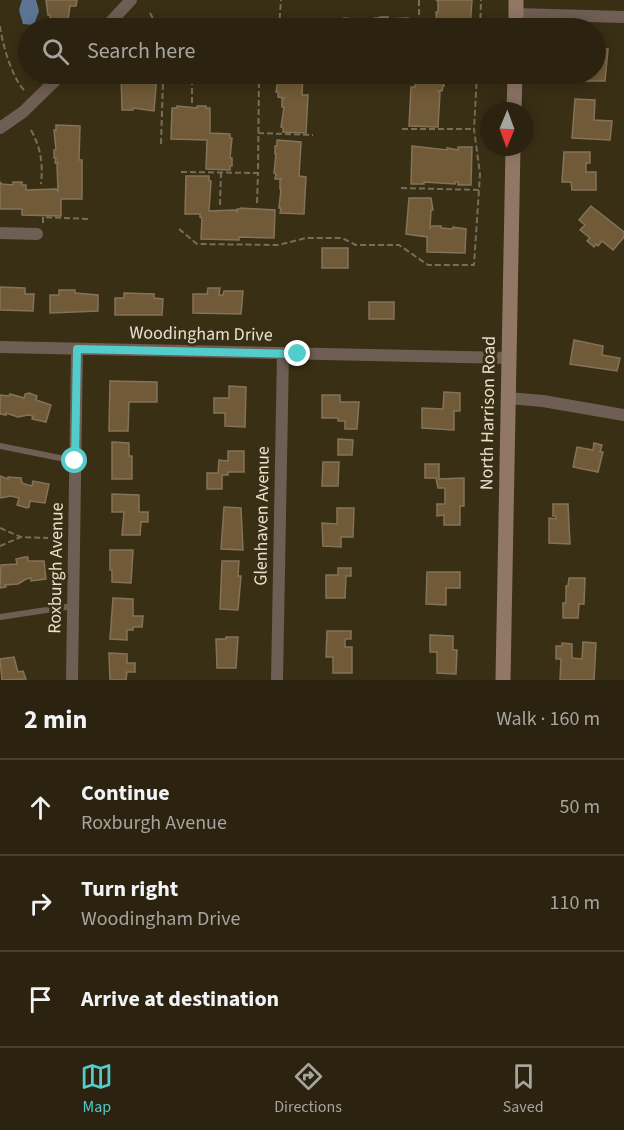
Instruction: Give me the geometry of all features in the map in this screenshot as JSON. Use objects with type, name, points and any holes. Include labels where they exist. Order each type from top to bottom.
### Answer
[{"type":"street","points":[[114,18],[131,0]]},
{"type":"street","points":[[516,14],[624,17]]},
{"type":"street","points":[[0,128],[23,112],[52,84]]},
{"type":"street","points":[[514,102],[515,84]]},
{"type":"street","name":"North Harrison Road","points":[[503,680],[513,156]]},
{"type":"street","points":[[0,233],[40,230]]},
{"type":"street","name":"Woodingham Drive","points":[[0,347],[509,358]]},
{"type":"street","name":"Roxburgh Avenue","points":[[72,680],[77,349]]},
{"type":"street","name":"Glenhaven Avenue","points":[[277,680],[283,353]]},
{"type":"street","points":[[508,398],[543,401],[624,415]]},
{"type":"lane","points":[[0,446],[75,461]]},
{"type":"lane","points":[[0,617],[73,606]]},
{"type":"path","points":[[280,18],[281,0]]},
{"type":"path","points":[[419,0],[419,18]]},
{"type":"path","points":[[481,18],[482,0]]},
{"type":"path","points":[[150,14],[152,18]]},
{"type":"path","points":[[0,26],[18,83]]},
{"type":"path","points":[[18,84],[35,100]]},
{"type":"path","points":[[161,144],[163,84]]},
{"type":"path","points":[[191,84],[192,103]]},
{"type":"path","points":[[257,203],[259,84]]},
{"type":"path","points":[[179,229],[197,244],[278,245],[306,238],[342,238],[357,245],[399,245],[428,265],[474,265],[480,174],[474,129],[476,84]]},
{"type":"path","points":[[402,129],[474,129]]},
{"type":"path","points":[[30,130],[37,141],[40,152],[43,167],[41,184]]},
{"type":"path","points":[[258,133],[313,135]]},
{"type":"path","points":[[181,172],[258,173]]},
{"type":"path","points":[[220,205],[221,173]]},
{"type":"path","points":[[401,188],[479,190]]},
{"type":"path","points":[[40,230],[43,218],[88,219]]},
{"type":"path","points":[[0,528],[21,537],[48,538]]},
{"type":"path","points":[[0,546],[21,537]]},
{"type":"water","points":[[22,0],[36,0],[39,11],[36,18],[21,18],[19,10]]},
{"type":"building","points":[[46,0],[77,0],[76,6],[70,6],[68,18],[50,18]]},
{"type":"building","points":[[436,0],[472,0],[471,18],[436,18],[438,1]]},
{"type":"building","points":[[121,84],[156,84],[154,111],[133,108],[133,110],[122,110]]},
{"type":"building","points":[[277,84],[303,84],[302,95],[308,95],[306,133],[283,132],[283,127],[281,127],[284,107],[282,107],[282,99],[284,98],[278,97],[278,92],[276,92]]},
{"type":"building","points":[[415,84],[444,84],[442,91],[438,91],[440,93],[438,127],[409,126],[411,87],[415,87]]},
{"type":"building","points":[[575,99],[595,100],[594,120],[612,121],[610,140],[572,138]]},
{"type":"building","points":[[177,106],[210,108],[210,133],[230,134],[232,138],[230,170],[206,169],[207,140],[171,139],[172,108],[177,108]]},
{"type":"building","points":[[56,125],[80,126],[79,160],[82,160],[82,199],[61,199],[61,216],[22,215],[22,209],[0,209],[0,182],[13,185],[13,182],[22,182],[22,185],[26,185],[26,190],[56,189],[58,191],[58,163],[55,163],[56,158],[54,158]]},
{"type":"building","points":[[277,140],[301,142],[299,176],[306,177],[304,214],[280,213],[280,180],[282,179],[275,179],[276,174],[274,173]]},
{"type":"building","points":[[412,146],[447,150],[447,148],[458,150],[458,147],[472,147],[471,185],[458,185],[458,182],[455,184],[424,182],[424,184],[411,184]]},
{"type":"building","points":[[564,152],[590,152],[590,163],[586,163],[586,172],[596,172],[596,190],[572,190],[571,182],[562,182]]},
{"type":"building","points":[[186,176],[209,176],[209,181],[211,181],[209,211],[235,210],[237,212],[237,209],[241,208],[275,210],[274,238],[201,239],[202,218],[200,214],[185,214]]},
{"type":"building","points":[[409,198],[431,198],[433,210],[431,210],[430,228],[441,226],[441,228],[466,229],[465,253],[427,252],[427,237],[406,234]]},
{"type":"building","points":[[591,206],[624,232],[624,237],[613,250],[602,241],[594,247],[587,241],[590,238],[580,230],[585,225],[579,220]]},
{"type":"building","points":[[322,248],[348,248],[348,268],[322,268]]},
{"type":"building","points":[[0,287],[25,288],[25,294],[34,294],[33,311],[0,310]]},
{"type":"building","points":[[208,288],[220,288],[219,295],[223,295],[224,291],[243,291],[241,314],[193,313],[193,294],[207,294]]},
{"type":"building","points":[[59,290],[75,290],[75,293],[98,295],[98,311],[50,313],[50,295],[59,295]]},
{"type":"building","points":[[124,293],[154,294],[154,298],[163,299],[162,315],[115,315],[115,298],[124,298]]},
{"type":"building","points":[[369,302],[394,302],[394,319],[369,319]]},
{"type":"building","points":[[574,340],[603,346],[602,355],[620,358],[617,371],[570,364]]},
{"type":"building","points":[[110,381],[157,382],[157,402],[129,402],[128,431],[109,431]]},
{"type":"building","points":[[229,386],[246,387],[245,427],[225,426],[225,413],[214,413],[214,398],[229,398]]},
{"type":"building","points":[[444,392],[460,393],[460,411],[454,411],[454,430],[422,428],[422,408],[443,409]]},
{"type":"building","points":[[10,394],[24,398],[25,394],[37,396],[36,400],[51,405],[46,422],[32,419],[33,416],[28,415],[18,417],[6,413],[6,415],[0,414],[0,395],[9,396]]},
{"type":"building","points":[[322,395],[340,395],[340,402],[359,402],[357,429],[345,429],[345,421],[338,421],[338,418],[322,418]]},
{"type":"building","points":[[338,439],[353,440],[352,455],[338,455]]},
{"type":"building","points":[[112,442],[129,443],[129,456],[132,456],[132,479],[112,479]]},
{"type":"building","points":[[594,443],[602,445],[600,452],[603,452],[598,472],[573,467],[577,447],[593,450]]},
{"type":"building","points":[[228,451],[244,451],[244,472],[228,472],[228,475],[222,475],[222,489],[207,489],[207,473],[218,473],[219,460],[228,461]]},
{"type":"building","points":[[323,462],[339,462],[338,486],[322,486]]},
{"type":"building","points":[[425,464],[439,464],[439,479],[464,478],[464,506],[460,506],[460,525],[444,525],[444,515],[437,516],[437,504],[445,504],[445,488],[438,488],[436,478],[425,478]]},
{"type":"building","points":[[0,476],[8,479],[8,477],[21,478],[22,483],[32,486],[33,481],[49,484],[45,503],[30,501],[27,508],[17,505],[19,498],[11,496],[0,498]]},
{"type":"building","points":[[112,494],[139,495],[139,512],[148,512],[148,522],[141,522],[140,535],[122,535],[124,512],[112,512]]},
{"type":"building","points":[[553,504],[568,504],[570,544],[549,543],[549,518],[556,519],[556,516],[553,516]]},
{"type":"building","points":[[224,507],[241,508],[243,550],[221,549]]},
{"type":"building","points":[[337,508],[354,508],[353,537],[341,537],[341,547],[323,546],[322,523],[337,524]]},
{"type":"building","points":[[110,550],[133,550],[131,583],[112,582]]},
{"type":"building","points":[[28,557],[28,561],[44,561],[46,579],[31,581],[31,578],[0,588],[1,565],[17,564],[16,559]]},
{"type":"building","points":[[222,561],[239,561],[238,576],[241,576],[238,610],[220,609]]},
{"type":"building","points":[[338,568],[351,568],[351,576],[346,576],[345,598],[326,598],[326,575],[338,575]]},
{"type":"building","points":[[427,572],[460,572],[460,588],[446,588],[446,605],[426,604]]},
{"type":"building","points":[[569,578],[585,578],[584,604],[579,604],[578,618],[563,618],[563,603],[566,603],[566,586],[568,586]]},
{"type":"building","points":[[113,598],[133,599],[133,616],[143,616],[142,627],[127,630],[127,640],[110,639]]},
{"type":"building","points":[[327,631],[351,631],[351,639],[345,639],[345,647],[352,647],[352,673],[333,673],[333,657],[326,657]]},
{"type":"building","points":[[430,635],[453,636],[453,650],[457,650],[456,674],[437,673],[437,652],[430,652]]},
{"type":"building","points":[[226,637],[238,637],[236,668],[217,668],[216,639],[226,639]]},
{"type":"building","points":[[583,642],[596,643],[594,680],[560,680],[561,659],[556,659],[556,646],[562,646],[562,643],[572,644],[572,658],[582,659]]},
{"type":"building","points":[[109,653],[127,654],[127,663],[135,663],[135,672],[127,672],[126,680],[110,680]]},
{"type":"building","points":[[14,657],[18,672],[23,671],[26,679],[2,680],[0,659]]},
{"type":"route","points":[[75,461],[77,349],[298,354]]}]
